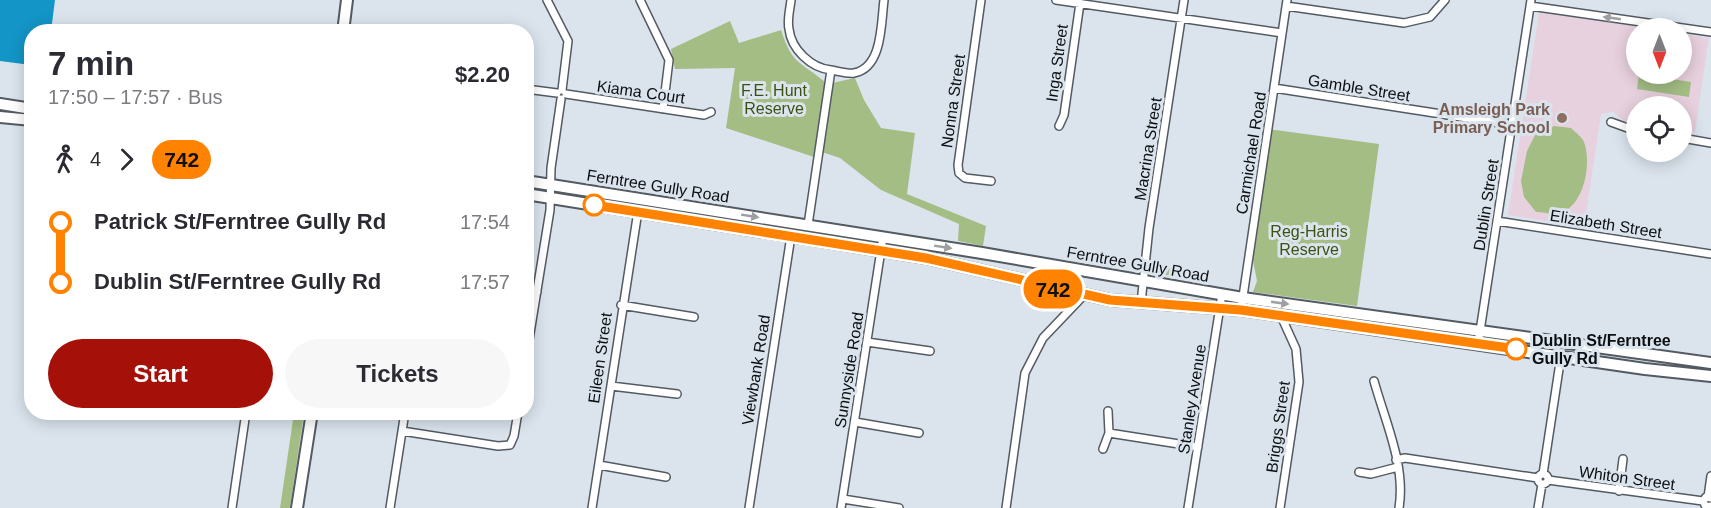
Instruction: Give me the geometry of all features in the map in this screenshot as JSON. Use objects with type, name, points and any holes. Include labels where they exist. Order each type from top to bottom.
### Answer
[{"type":"main road","points":[[344,24],[346,0]]},
{"type":"main road","points":[[0,104],[24,107]]},
{"type":"main road","points":[[0,117],[24,119]]},
{"type":"main road","name":"Ferntree Gully Road","points":[[534,182],[883,237],[1243,298],[1711,363]]},
{"type":"main road","name":"Ferntree Gully Road","points":[[534,195],[926,258],[1084,295],[1141,303],[1241,310],[1711,376]]},
{"type":"main road","points":[[297,508],[311,420]]},
{"type":"street","points":[[534,310],[568,42],[548,0]]},
{"type":"street","points":[[640,0],[669,60],[663,109]]},
{"type":"street","points":[[791,0],[790,35],[804,58],[816,66],[853,73],[864,69],[873,59],[884,0]]},
{"type":"street","name":"Nonna Street","points":[[981,0],[958,165],[959,173],[965,178],[991,181]]},
{"type":"street","points":[[1056,0],[1282,33]]},
{"type":"street","name":"Macrina Street","points":[[1141,303],[1149,228],[1184,0]]},
{"type":"street","points":[[1287,3],[1404,23],[1430,17],[1445,0]]},
{"type":"street","name":"Inga Street","points":[[1059,126],[1064,115],[1080,3]]},
{"type":"street","name":"Carmichael Road","points":[[1241,310],[1287,3]]},
{"type":"street","points":[[1530,3],[1711,32]]},
{"type":"street","name":"Dublin Street","points":[[1478,344],[1530,3]]},
{"type":"street","points":[[807,225],[831,70]]},
{"type":"street","name":"Gamble Street","points":[[1274,88],[1512,125]]},
{"type":"street","name":"Kiama Court","points":[[534,89],[704,115],[711,112]]},
{"type":"street","points":[[1611,122],[1626,127]]},
{"type":"street","points":[[1692,140],[1711,143]]},
{"type":"street","name":"Eileen Street","points":[[592,508],[621,305],[638,212]]},
{"type":"street","name":"Elizabeth Street","points":[[1497,221],[1711,254]]},
{"type":"street","name":"Viewbank Road","points":[[749,508],[791,236]]},
{"type":"street","name":"Sunnyside Road","points":[[841,508],[883,237]]},
{"type":"street","name":"Stanley Avenue","points":[[1188,508],[1222,294]]},
{"type":"street","points":[[1006,508],[1025,373],[1043,338],[1084,295]]},
{"type":"street","points":[[621,305],[694,317]]},
{"type":"street","name":"Briggs Street","points":[[1280,508],[1299,382],[1296,349],[1281,316]]},
{"type":"street","points":[[867,342],[930,351]]},
{"type":"street","points":[[1538,508],[1562,356]]},
{"type":"street","points":[[1374,381],[1397,463],[1399,508]]},
{"type":"street","points":[[610,386],[677,394]]},
{"type":"street","points":[[1103,449],[1109,433],[1108,411]]},
{"type":"street","points":[[232,508],[245,420]]},
{"type":"street","points":[[390,508],[404,420]]},
{"type":"street","points":[[402,431],[498,446],[510,445],[517,420]]},
{"type":"street","points":[[855,422],[919,433]]},
{"type":"street","points":[[1109,433],[1198,447]]},
{"type":"street","name":"Whiton Street","points":[[1359,472],[1371,474],[1406,458],[1708,503]]},
{"type":"street","points":[[1619,491],[1623,459]]},
{"type":"street","points":[[599,465],[666,477]]},
{"type":"street","points":[[1708,503],[1711,476]]},
{"type":"street","points":[[843,499],[899,508]]},
{"type":"shaded area","name":"Amsleigh Park Primary School","points":[[1539,12],[1626,25],[1626,84],[1692,84],[1692,35],[1709,38],[1695,132],[1692,132],[1692,96],[1626,96],[1626,121],[1613,112],[1601,114],[1584,227],[1508,215]]},
{"type":"green space","name":"F.E. Hunt Reserve","points":[[730,21],[739,43],[781,30],[793,56],[825,82],[814,157],[726,128],[735,68],[675,69],[671,49]]},
{"type":"green space","name":"F.E. Hunt Reserve","points":[[855,78],[864,100],[881,128],[915,133],[907,194],[986,226],[983,246],[958,241],[959,224],[881,190],[840,158],[822,152],[832,83]]},
{"type":"green space","points":[[1638,84],[1691,84],[1689,96],[1637,89]]},
{"type":"green space","points":[[1554,126],[1571,128],[1580,136],[1583,140],[1587,161],[1584,183],[1575,202],[1560,213],[1551,214],[1536,212],[1524,197],[1521,181],[1527,151],[1535,135]]},
{"type":"green space","name":"Reg-Harris Reserve","points":[[1268,129],[1379,144],[1357,306],[1253,292],[1257,281],[1250,245]]},
{"type":"green space","points":[[1153,262],[1157,266],[1195,269],[1193,279],[1153,273]]},
{"type":"green space","points":[[293,420],[303,420],[290,508],[280,508]]},
{"type":"water","points":[[0,0],[55,0],[52,24],[24,24],[24,64],[0,61]]},
{"type":"bus line","name":"742","points":[[594,205],[926,258],[1110,300],[1241,310],[1516,349]]},
{"type":"place","name":"Amsleigh Park Primary School","points":[[1562,118]]},
{"type":"place","name":"Dublin St/Ferntree Gully Rd","points":[[1516,349]]}]
